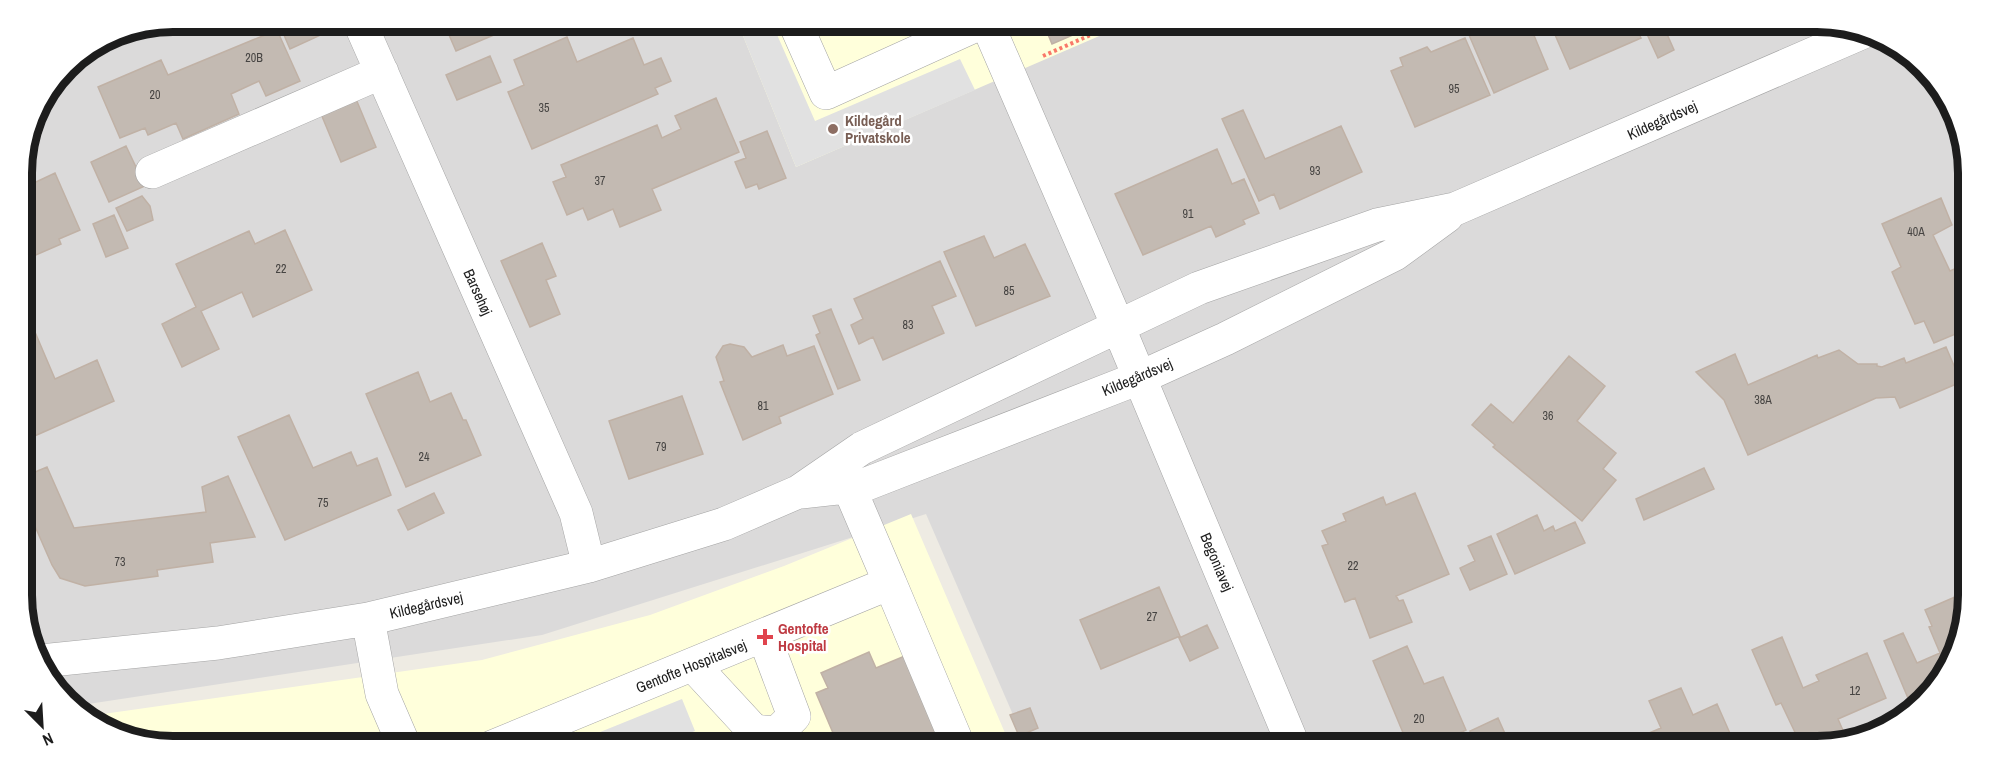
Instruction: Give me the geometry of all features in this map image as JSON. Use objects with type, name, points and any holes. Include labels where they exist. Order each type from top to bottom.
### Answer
[{"type":"street","name":"Barsehøj","points":[[364,32],[576,513],[589,566]]},
{"type":"street","points":[[799,32],[826,93],[962,32]]},
{"type":"street","name":"Begoniavej","points":[[991,32],[1118,326],[1289,736]]},
{"type":"street","name":"Kildegårdsvej","points":[[47,660],[218,643],[368,619],[589,566],[724,524],[798,492],[862,448],[1199,288],[1377,225],[1455,209],[1853,36]]},
{"type":"street","points":[[152,172],[382,72]]},
{"type":"street","name":"Kildegårdsvej","points":[[798,492],[864,485],[1139,378],[1225,339],[1395,254],[1455,209]]},
{"type":"street","points":[[849,487],[954,736]]},
{"type":"street","name":"Gentofte Hospitalsvej","points":[[519,736],[890,583]]},
{"type":"street","points":[[368,619],[382,694],[402,736]]},
{"type":"street","points":[[693,665],[754,732],[777,733],[794,716],[764,636]]},
{"type":"path","points":[[1008,71],[1097,32]]},
{"type":"shaded area","points":[[172,32],[1818,32],[1845,34],[1888,50],[1917,73],[1940,102],[1948,119],[1954,136],[1958,172],[1958,596],[1956,623],[1948,649],[1940,666],[1929,681],[1903,707],[1888,718],[1871,726],[1854,732],[1827,736],[1022,736],[926,514],[542,635],[83,705],[66,688],[46,658],[39,641],[33,614],[32,163],[36,136],[46,110],[66,80],[102,50],[145,34]]},
{"type":"shaded area","name":"Kildegård Privatskole","points":[[741,32],[1109,32],[796,167]]},
{"type":"shaded area","points":[[741,32],[776,32],[815,121],[960,59],[975,90],[796,167]]},
{"type":"shaded area","name":"Gentofte Hospital","points":[[911,514],[1006,736],[163,736],[127,729],[97,715],[482,660],[650,615],[784,566]]},
{"type":"shaded area","points":[[682,699],[695,731],[682,736],[590,736]]},
{"type":"building","points":[[272,32],[278,32],[300,81],[266,96],[259,81],[231,94],[239,114],[183,139],[176,123],[148,135],[145,128],[120,138],[98,87],[161,60],[168,75]]},
{"type":"building","points":[[283,32],[322,32],[323,34],[290,49]]},
{"type":"building","points":[[448,32],[501,32],[456,51]]},
{"type":"building","points":[[1047,32],[1080,32],[1052,44]]},
{"type":"building","points":[[1468,32],[1533,32],[1548,69],[1494,93]]},
{"type":"building","points":[[1554,32],[1638,32],[1641,38],[1570,69]]},
{"type":"building","points":[[1646,32],[1666,32],[1674,50],[1658,58]]},
{"type":"building","points":[[567,37],[577,62],[633,38],[644,65],[661,58],[671,81],[655,88],[658,94],[532,149],[508,92],[524,85],[514,60]]},
{"type":"building","points":[[1465,38],[1490,95],[1415,127],[1391,71],[1403,66],[1400,58],[1427,47],[1431,52]]},
{"type":"building","points":[[490,56],[501,82],[457,100],[446,75]]},
{"type":"building","points":[[716,98],[739,152],[652,189],[661,210],[620,227],[613,209],[588,220],[583,208],[567,215],[553,182],[566,177],[561,165],[657,125],[662,138],[681,129],[675,116]]},
{"type":"building","points":[[356,99],[376,147],[341,162],[321,114]]},
{"type":"building","points":[[1243,110],[1265,159],[1341,126],[1362,172],[1280,209],[1274,194],[1259,201],[1222,119]]},
{"type":"building","points":[[767,131],[786,178],[759,189],[757,184],[746,188],[735,162],[746,158],[740,142]]},
{"type":"building","points":[[126,146],[145,186],[109,202],[91,162]]},
{"type":"building","points":[[1217,149],[1232,184],[1244,179],[1259,213],[1243,220],[1245,224],[1216,237],[1211,226],[1143,255],[1115,194]]},
{"type":"building","points":[[55,173],[80,230],[59,239],[61,244],[32,257],[32,184]]},
{"type":"building","points":[[142,196],[150,206],[153,220],[127,231],[116,208]]},
{"type":"building","points":[[1941,198],[1952,225],[1933,235],[1950,271],[1958,268],[1958,333],[1934,343],[1924,321],[1915,324],[1892,272],[1901,267],[1882,224]]},
{"type":"building","points":[[114,215],[128,248],[106,257],[93,224]]},
{"type":"building","points":[[285,230],[312,290],[253,317],[242,292],[201,311],[219,349],[182,367],[162,324],[196,307],[176,264],[249,231],[255,244]]},
{"type":"building","points":[[984,236],[994,258],[1025,244],[1050,296],[976,326],[944,252]]},
{"type":"building","points":[[542,243],[556,276],[546,280],[560,314],[530,327],[501,261]]},
{"type":"building","points":[[940,261],[956,296],[932,306],[944,333],[883,360],[873,337],[859,344],[851,325],[863,319],[854,299]]},
{"type":"building","points":[[831,309],[860,380],[838,389],[816,335],[820,333],[813,316]]},
{"type":"building","points":[[32,325],[55,379],[97,360],[114,401],[32,437]]},
{"type":"building","points":[[730,344],[744,347],[752,357],[783,345],[787,356],[814,346],[833,394],[779,417],[781,423],[743,440],[720,382],[724,381],[716,357],[723,346]]},
{"type":"building","points":[[1946,347],[1958,375],[1958,383],[1900,408],[1895,397],[1876,398],[1748,455],[1724,400],[1696,372],[1735,354],[1748,385],[1817,355],[1818,358],[1839,350],[1858,364],[1877,364],[1882,367],[1904,358],[1906,363]]},
{"type":"building","points":[[1569,356],[1605,386],[1577,421],[1616,453],[1603,469],[1616,480],[1582,521],[1493,447],[1495,445],[1472,425],[1491,404],[1513,423]]},
{"type":"building","points":[[418,372],[430,402],[451,393],[481,455],[406,487],[366,394]]},
{"type":"building","points":[[682,396],[703,454],[629,479],[609,421]]},
{"type":"building","points":[[289,415],[313,468],[351,452],[357,466],[377,458],[391,495],[285,540],[238,437]]},
{"type":"building","points":[[47,467],[74,528],[206,512],[202,487],[228,476],[255,537],[210,543],[213,562],[157,570],[158,576],[85,586],[60,578],[52,565],[32,519],[32,473]]},
{"type":"building","points":[[1704,468],[1714,489],[1644,520],[1636,499]]},
{"type":"building","points":[[434,493],[444,513],[408,530],[398,510]]},
{"type":"building","points":[[1415,493],[1449,574],[1396,596],[1399,601],[1403,600],[1412,622],[1370,638],[1355,598],[1345,602],[1322,546],[1328,544],[1322,531],[1346,521],[1343,514],[1383,497],[1386,505]]},
{"type":"building","points":[[1537,515],[1544,531],[1553,526],[1555,531],[1575,522],[1585,543],[1515,574],[1497,534]]},
{"type":"building","points":[[1491,536],[1507,574],[1470,590],[1460,568],[1475,561],[1468,546]]},
{"type":"building","points":[[1159,587],[1180,636],[1101,669],[1080,620]]},
{"type":"building","points":[[1958,596],[1956,623],[1948,649],[1940,666],[1929,681],[1909,701],[1884,641],[1903,633],[1917,663],[1940,653],[1929,627],[1932,626],[1925,610]]},
{"type":"building","points":[[1207,625],[1218,648],[1190,661],[1179,638]]},
{"type":"building","points":[[1782,637],[1803,688],[1819,681],[1816,675],[1867,653],[1886,698],[1838,719],[1845,734],[1797,736],[1781,703],[1776,705],[1752,650]]},
{"type":"building","points":[[1407,646],[1424,684],[1443,677],[1466,730],[1453,736],[1404,736],[1373,661]]},
{"type":"building","points":[[869,652],[876,668],[912,653],[946,736],[834,736],[816,693],[828,688],[821,673]]},
{"type":"building","points":[[1681,688],[1693,715],[1717,704],[1731,736],[1642,736],[1661,728],[1649,701]]},
{"type":"building","points":[[1030,708],[1038,728],[1019,736],[1010,715]]},
{"type":"building","points":[[1498,718],[1506,736],[1472,736],[1470,731]]},
{"type":"place","name":"Kildegård Privatskole","points":[[833,129]]},
{"type":"place","name":"Gentofte Hospital","points":[[765,637]]}]
